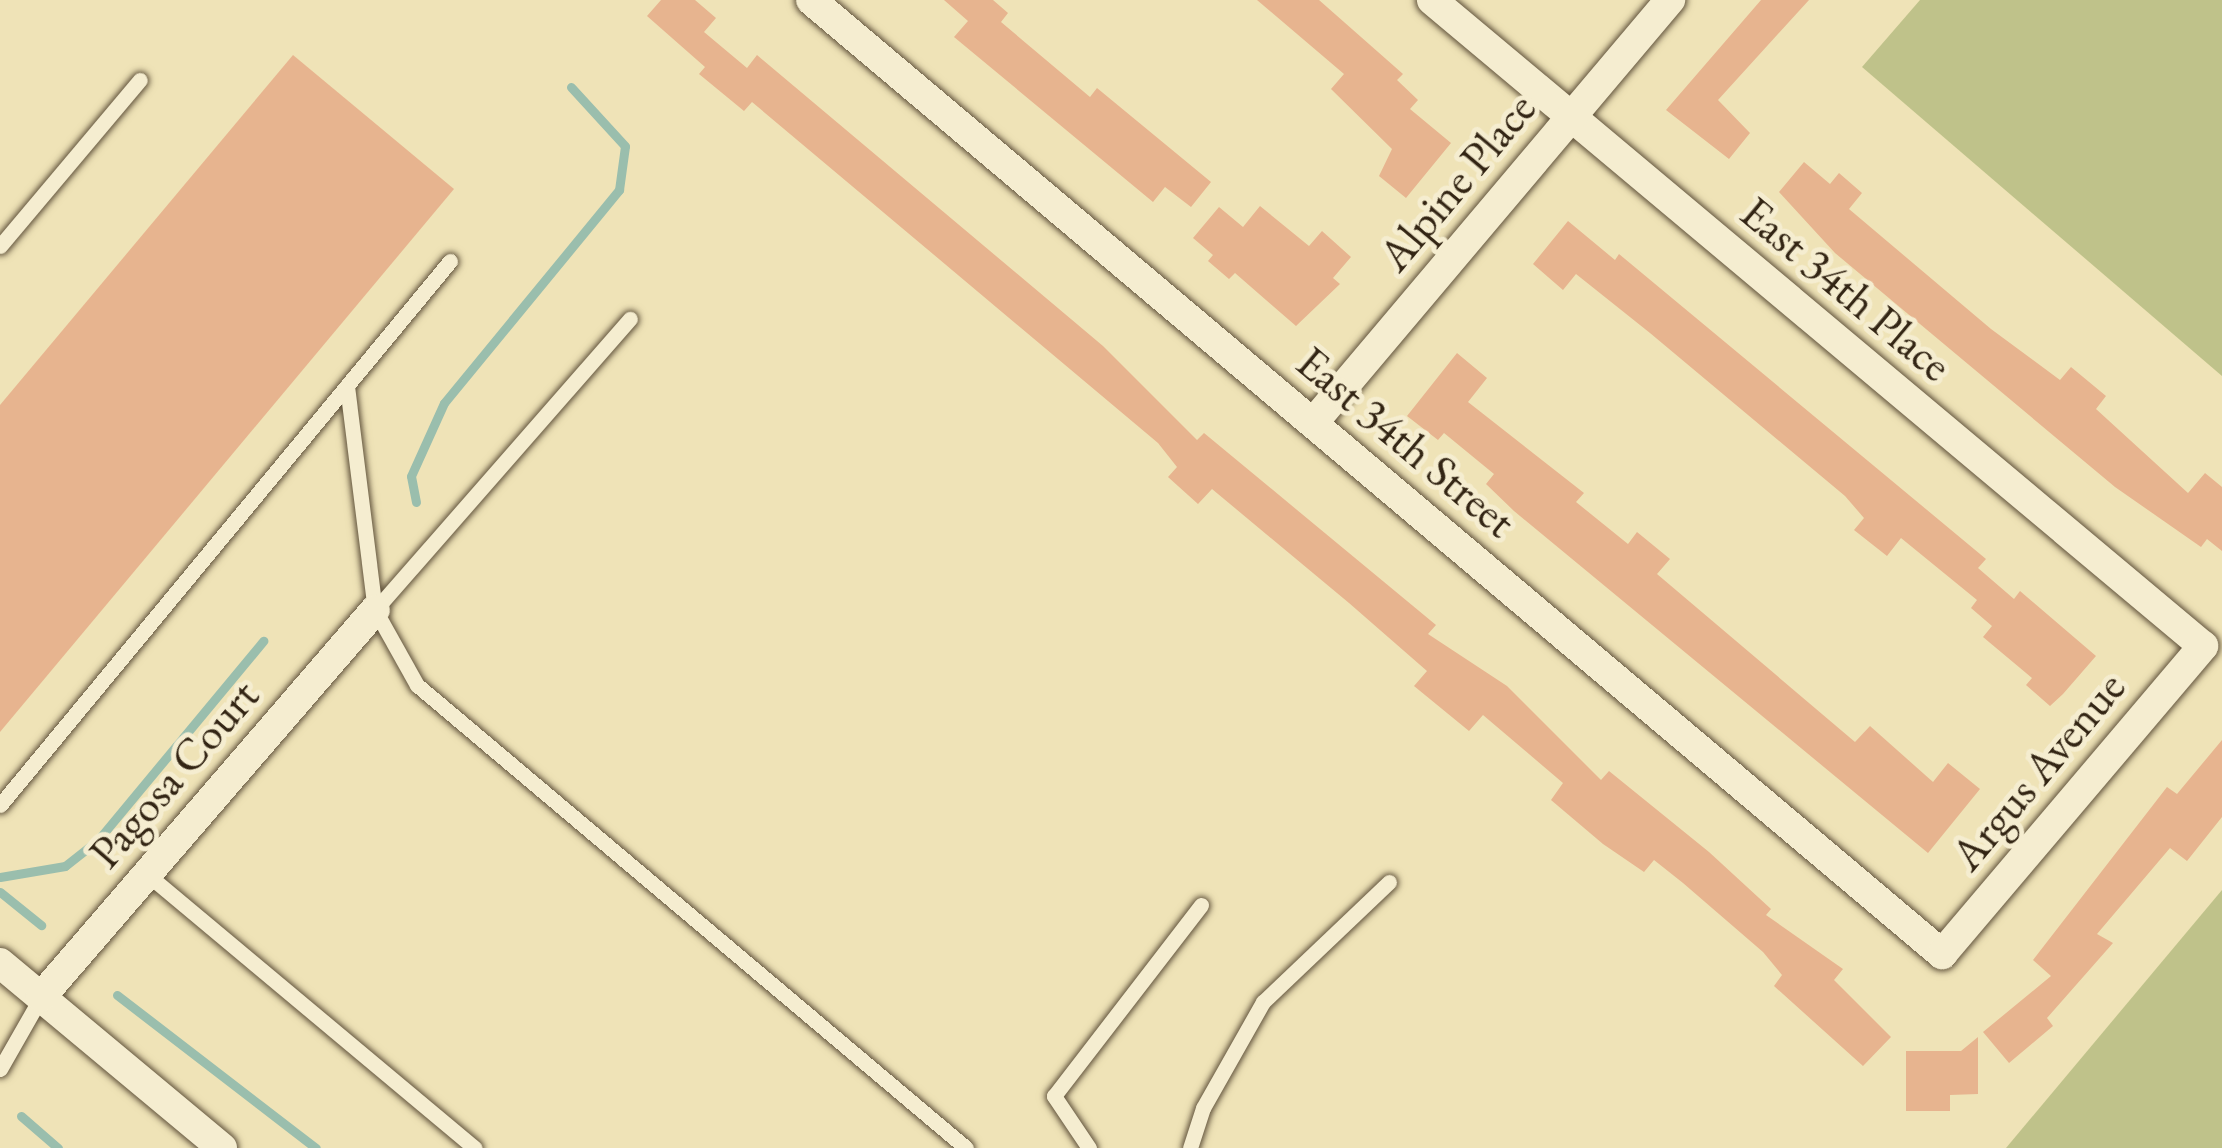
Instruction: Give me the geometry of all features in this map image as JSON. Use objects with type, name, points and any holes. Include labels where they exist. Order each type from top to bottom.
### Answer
[{"type":"street","name":"East 34th Street","points":[[811,0],[1942,954]]},
{"type":"street","name":"East 34th Place","points":[[1432,0],[2203,646]]},
{"type":"street","name":"Alpine Place","points":[[1312,423],[1670,0]]},
{"type":"street","name":"Pagosa Court","points":[[41,997],[375,610]]},
{"type":"street","name":"Argus Avenue","points":[[1942,954],[2203,646]]},
{"type":"street","points":[[0,963],[222,1148]]},
{"type":"lane","points":[[0,246],[140,80]]},
{"type":"lane","points":[[0,805],[450,261]]},
{"type":"lane","points":[[375,610],[630,320]]},
{"type":"lane","points":[[347,386],[375,610],[417,685],[966,1148]]},
{"type":"lane","points":[[147,874],[475,1148]]},
{"type":"lane","points":[[1190,1148],[1203,1108],[1263,1002],[1388,881]]},
{"type":"lane","points":[[1090,1148],[1054,1096],[1201,905]]},
{"type":"lane","points":[[0,1069],[41,997]]},
{"type":"green space","points":[[1920,0],[2222,0],[2222,376],[1862,67]]},
{"type":"green space","points":[[2222,890],[2222,1148],[2006,1148]]},
{"type":"building","points":[[661,0],[695,0],[716,18],[704,32],[747,68],[757,55],[1103,346],[1197,440],[1204,433],[1436,625],[1428,634],[1507,686],[1601,780],[1609,771],[1709,852],[1771,909],[1766,915],[1843,969],[1834,980],[1891,1037],[1863,1066],[1774,986],[1782,975],[1763,952],[1683,883],[1654,860],[1644,872],[1603,844],[1551,800],[1563,783],[1483,715],[1469,731],[1414,686],[1427,671],[1349,603],[1212,489],[1198,504],[1168,477],[1177,467],[1158,443],[752,102],[744,111],[699,74],[705,67],[647,16]]},
{"type":"building","points":[[944,0],[993,0],[1008,13],[1001,22],[1090,97],[1097,88],[1211,182],[1191,207],[1165,187],[1153,202],[954,37],[968,21]]},
{"type":"building","points":[[1257,0],[1319,0],[1403,74],[1397,80],[1418,100],[1410,109],[1451,143],[1406,198],[1379,176],[1392,149],[1331,89],[1344,74]]},
{"type":"building","points":[[1761,0],[1809,0],[1718,100],[1750,133],[1729,159],[1666,110]]},
{"type":"building","points":[[293,55],[454,189],[0,732],[0,405]]},
{"type":"building","points":[[1804,162],[1830,184],[1839,173],[1862,193],[1849,209],[1991,329],[2060,380],[2071,367],[2106,396],[2096,409],[2188,493],[2205,473],[2222,487],[2222,551],[2207,539],[2201,547],[2115,487],[1835,253],[1779,192]]},
{"type":"building","points":[[1260,206],[1309,246],[1322,231],[1351,257],[1333,278],[1340,284],[1296,326],[1235,273],[1229,279],[1208,261],[1213,255],[1193,238],[1219,207],[1243,227]]},
{"type":"building","points":[[1568,221],[1615,260],[1619,254],[1986,559],[1978,568],[2014,599],[2020,591],[2096,656],[2063,694],[2050,706],[2026,685],[2032,678],[1983,637],[1992,626],[1971,608],[1977,600],[1901,538],[1887,556],[1854,530],[1864,518],[1845,496],[1650,333],[1576,274],[1563,290],[1533,264]]},
{"type":"building","points":[[1457,353],[1487,378],[1468,402],[1584,493],[1576,502],[1628,544],[1637,532],[1670,559],[1657,574],[1855,742],[1870,726],[1933,782],[1948,763],[1980,789],[1928,853],[1514,511],[1486,484],[1494,474],[1444,433],[1438,440],[1407,416]]},
{"type":"building","points":[[2222,740],[2222,817],[2187,861],[2170,848],[2097,934],[2113,943],[2047,1018],[2053,1026],[2009,1063],[1983,1032],[2051,976],[2033,960],[2167,787],[2177,794]]},
{"type":"building","points":[[1978,1037],[1978,1094],[1950,1095],[1950,1111],[1906,1111],[1906,1051],[1961,1051]]},
{"type":"waterway","points":[[416,502],[411,476],[444,403],[619,190],[625,146],[571,87]]},
{"type":"waterway","points":[[0,877],[65,866],[98,840],[263,641]]},
{"type":"waterway","points":[[0,892],[41,925]]},
{"type":"waterway","points":[[117,995],[316,1148]]},
{"type":"waterway","points":[[21,1116],[58,1148]]}]
